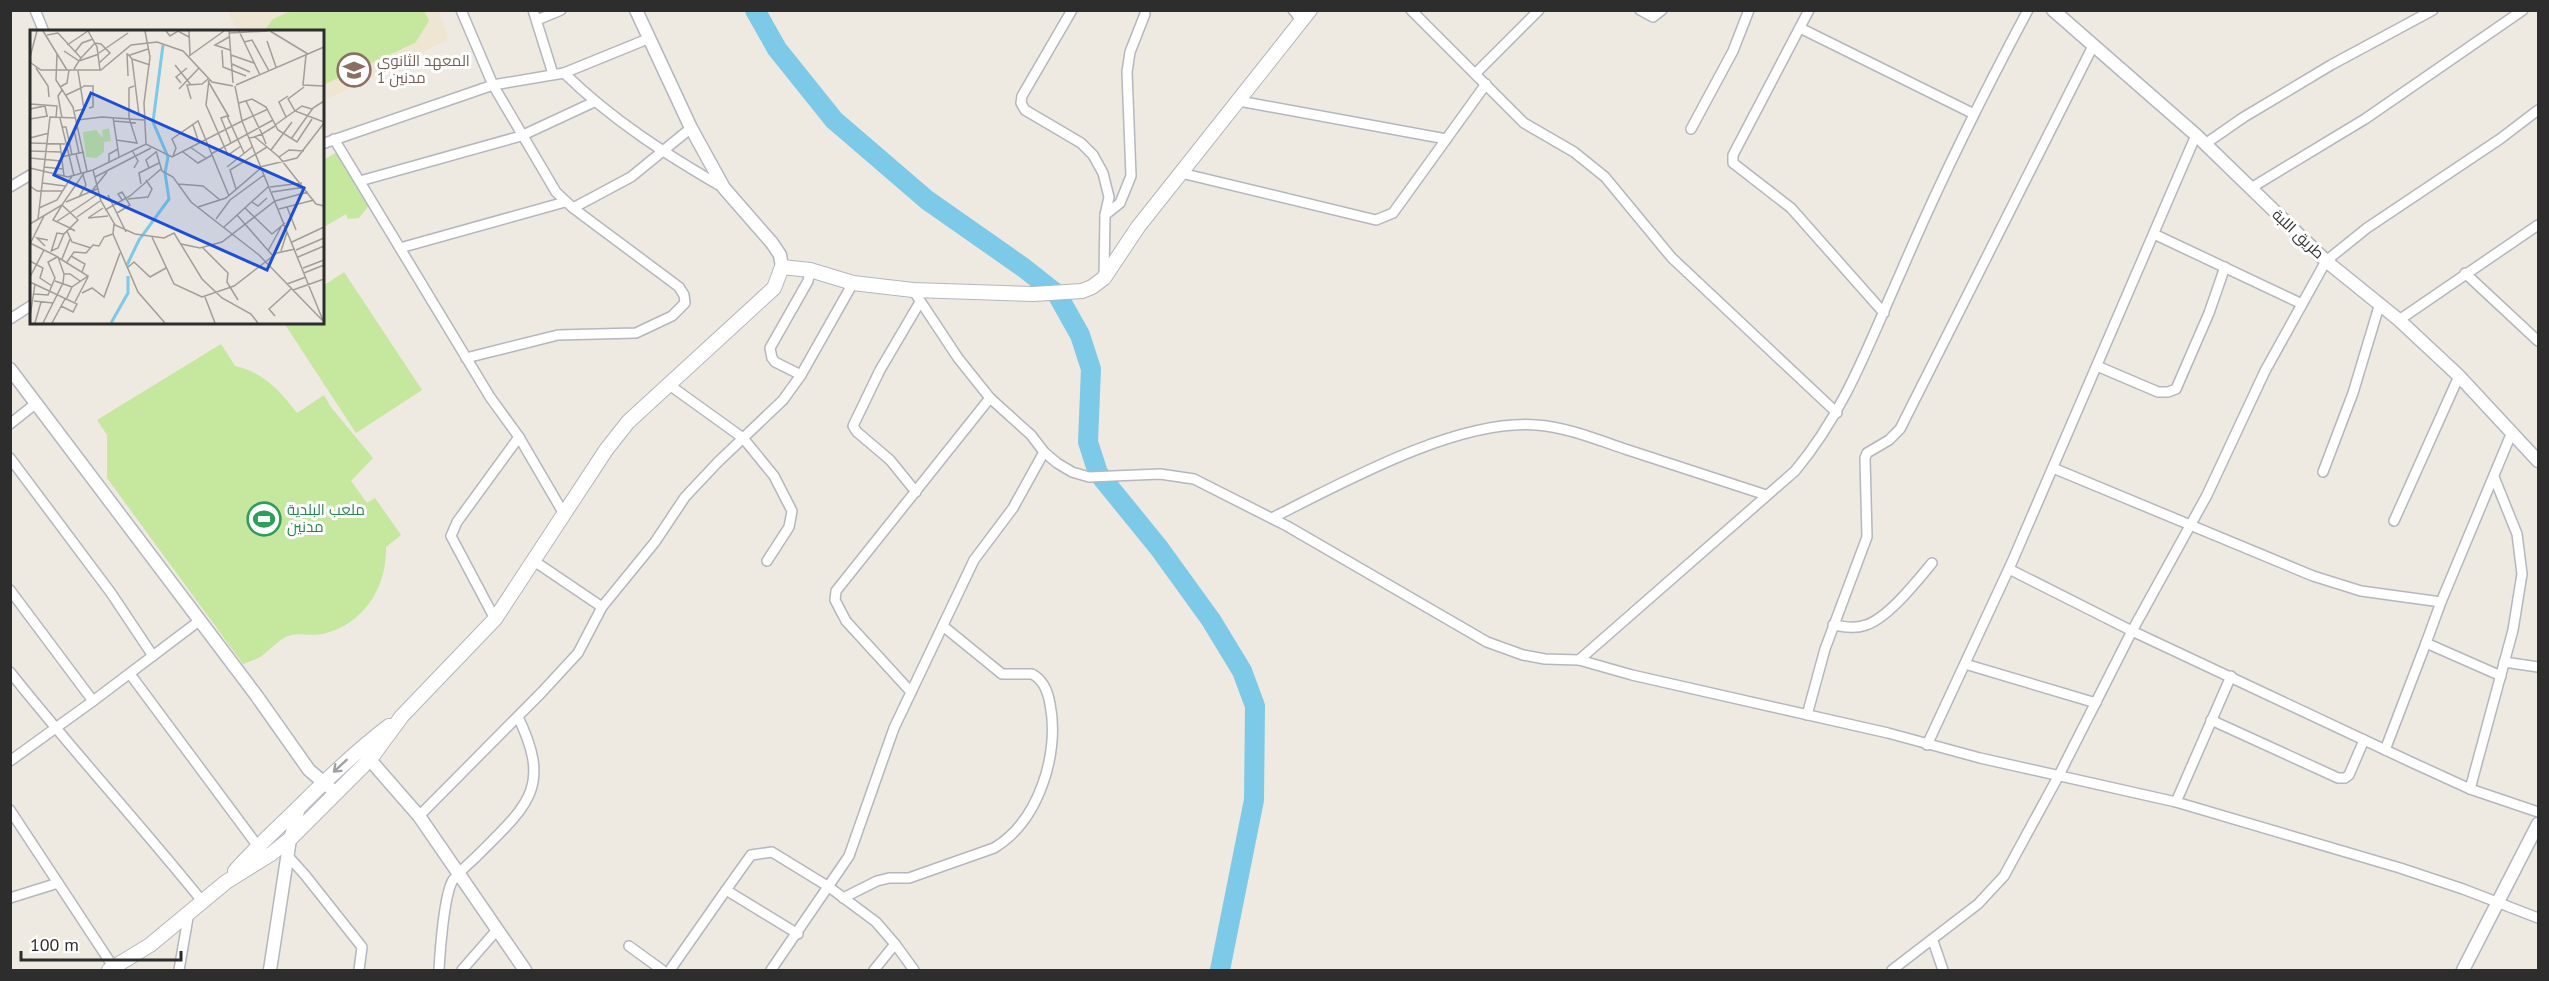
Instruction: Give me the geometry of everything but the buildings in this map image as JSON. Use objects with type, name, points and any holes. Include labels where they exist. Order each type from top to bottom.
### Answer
[{"type":"main road","points":[[112,969],[150,945],[226,882],[271,854],[290,839],[371,758],[402,716],[495,619],[628,422],[774,288],[782,267],[810,270],[853,283],[916,296],[1082,291],[1104,278],[1138,227],[1239,101],[1302,14]]},
{"type":"main road","points":[[226,882],[257,845],[299,808],[324,781],[359,749],[402,716]]},
{"type":"street","points":[[34,10],[43,30]]},
{"type":"street","points":[[460,10],[493,85],[556,192],[565,202],[679,287],[684,296],[682,308],[658,325],[636,333],[558,336],[466,358]]},
{"type":"street","points":[[552,74],[535,15],[561,10]]},
{"type":"street","points":[[636,10],[691,128],[724,188],[772,243],[780,255],[782,267]]},
{"type":"street","points":[[1072,10],[1022,96],[1021,103],[1025,110],[1081,143],[1093,155],[1103,173],[1109,197],[1105,215],[1104,278]]},
{"type":"street","points":[[1411,10],[1524,123],[1574,152],[1605,177],[1672,258],[1837,413]]},
{"type":"street","points":[[1475,74],[1539,10]]},
{"type":"street","points":[[1640,10],[1653,17],[1662,10]]},
{"type":"street","points":[[1691,129],[1733,51],[1749,10]]},
{"type":"street","points":[[1809,10],[1733,155],[1733,163],[1791,208],[1884,313]]},
{"type":"street","points":[[1579,660],[1795,471],[1819,442],[1837,413],[1974,114],[2028,10]]},
{"type":"street","name":"طريق اللبة","points":[[2053,10],[2201,140],[2326,261],[2399,320],[2459,376],[2538,461]]},
{"type":"street","points":[[1927,745],[2009,569],[2154,234],[2201,140],[2331,65],[2433,10]]},
{"type":"street","points":[[2250,188],[2365,119],[2523,10]]},
{"type":"street","points":[[1105,215],[1120,203],[1131,176],[1127,72],[1130,52],[1145,14]]},
{"type":"street","points":[[1800,28],[1974,114]]},
{"type":"street","points":[[324,143],[493,85],[564,73],[650,38]]},
{"type":"street","points":[[1807,715],[1833,625],[1867,537],[1865,458],[1867,453],[1889,440],[1900,429],[2093,46]]},
{"type":"street","points":[[564,73],[594,102],[663,152],[724,188]]},
{"type":"street","points":[[1181,173],[1376,220],[1394,213],[1486,84]]},
{"type":"street","points":[[1239,101],[1446,139]]},
{"type":"street","points":[[360,182],[521,136],[594,102]]},
{"type":"street","points":[[1892,970],[1933,941],[1978,904],[2004,876],[2060,775],[2132,631],[2191,526],[2265,370],[2326,261],[2367,228],[2500,139],[2538,110]]},
{"type":"street","points":[[573,208],[631,177],[691,128]]},
{"type":"street","points":[[334,139],[466,358],[519,437],[564,514]]},
{"type":"street","points":[[10,187],[30,175]]},
{"type":"street","points":[[400,248],[565,202]]},
{"type":"street","points":[[2399,320],[2538,225]]},
{"type":"street","points":[[2154,234],[2302,304]]},
{"type":"street","points":[[2097,366],[2158,392],[2168,393],[2176,389],[2225,267]]},
{"type":"street","points":[[801,375],[775,362],[770,348],[803,290],[810,270]]},
{"type":"street","points":[[2465,273],[2538,341]]},
{"type":"street","points":[[418,816],[518,717],[578,653],[602,607],[655,542],[685,497],[701,478],[783,400],[801,375],[853,283]]},
{"type":"street","points":[[916,492],[890,460],[856,432],[853,426],[916,296],[958,358],[990,398],[1031,435],[1044,452],[1072,472],[1089,477],[1160,474],[1194,479],[1272,518],[1487,642],[1523,655],[1545,659],[1579,660],[1632,675],[2176,802],[2463,888],[2538,918]]},
{"type":"street","points":[[2323,472],[2353,393],[2380,303]]},
{"type":"street","points":[[10,319],[30,305]]},
{"type":"street","points":[[10,369],[256,695],[309,770],[336,793]]},
{"type":"street","points":[[2394,521],[2459,376]]},
{"type":"street","points":[[668,384],[743,438],[774,476],[792,511],[789,527],[767,561]]},
{"type":"street","points":[[911,692],[846,621],[835,600],[837,591],[990,398]]},
{"type":"street","points":[[10,424],[35,404]]},
{"type":"street","points":[[1272,518],[1389,461],[1430,445],[1484,430],[1536,425],[1576,433],[1766,495]]},
{"type":"street","points":[[2385,750],[2441,602],[2512,432]]},
{"type":"street","points":[[495,619],[453,542],[452,531],[519,437]]},
{"type":"street","points":[[771,970],[829,887],[854,845],[881,760],[974,560],[1013,508],[1044,452]]},
{"type":"street","points":[[10,458],[111,593],[153,656]]},
{"type":"street","points":[[2053,468],[2265,558],[2334,584],[2361,591],[2441,602]]},
{"type":"street","points":[[2470,789],[2501,676],[2523,574],[2517,534],[2494,477]]},
{"type":"street","points":[[534,561],[602,607]]},
{"type":"street","points":[[1833,625],[1851,628],[1869,625],[1911,589],[1932,563]]},
{"type":"street","points":[[2009,569],[2132,631],[2385,750],[2470,789],[2538,812]]},
{"type":"street","points":[[10,590],[93,701]]},
{"type":"street","points":[[10,761],[199,621]]},
{"type":"street","points":[[843,898],[877,881],[889,878],[909,878],[994,848],[1020,822],[1041,788],[1054,743],[1049,699],[1043,682],[1032,674],[1002,674],[943,626]]},
{"type":"street","points":[[2427,643],[2501,676]]},
{"type":"street","points":[[2504,662],[2538,667]]},
{"type":"street","points":[[1965,664],[2096,703]]},
{"type":"street","points":[[10,672],[55,729],[131,813],[202,901]]},
{"type":"street","points":[[130,674],[257,845]]},
{"type":"street","points":[[2176,802],[2231,676]]},
{"type":"street","points":[[439,970],[451,885],[458,875],[515,818],[527,801],[533,780],[534,761],[530,742],[518,717]]},
{"type":"street","points":[[2211,720],[2338,778],[2345,778],[2349,775],[2364,740]]},
{"type":"street","points":[[359,749],[371,758],[418,816],[525,970]]},
{"type":"street","points":[[309,770],[313,793],[325,805]]},
{"type":"street","points":[[270,970],[287,855],[299,808]]},
{"type":"street","points":[[10,810],[112,969]]},
{"type":"street","points":[[2463,970],[2538,824]]},
{"type":"street","points":[[670,970],[747,858],[765,851],[778,855],[829,887],[876,922],[914,970]]},
{"type":"street","points":[[287,855],[362,947],[359,970]]},
{"type":"street","points":[[10,898],[58,883]]},
{"type":"street","points":[[726,890],[798,933]]},
{"type":"street","points":[[179,970],[189,912]]},
{"type":"street","points":[[462,970],[496,931]]},
{"type":"street","points":[[1933,941],[1943,970]]},
{"type":"street","points":[[874,970],[895,944]]},
{"type":"street","points":[[629,946],[662,970]]},
{"type":"shaded area","name":"المعهد الثانوي مدنين 1","points":[[228,11],[438,11],[449,39],[324,101],[324,30],[237,30]]},
{"type":"green space","name":"المعهد الثانوي مدنين 1","points":[[293,10],[424,11],[429,21],[415,43],[324,85],[324,30],[265,30],[273,19]]},
{"type":"green space","points":[[339,151],[370,204],[359,218],[348,219],[346,214],[324,227],[324,159]]},
{"type":"green space","points":[[344,272],[422,390],[356,433],[285,324],[324,324],[324,285]]},
{"type":"green space","name":"ملعب البلدية مدنين","points":[[221,344],[235,366],[254,373],[270,384],[297,413],[324,395],[330,406],[373,458],[351,481],[367,503],[375,498],[401,535],[386,547],[382,576],[370,602],[350,622],[323,634],[287,636],[260,657],[243,664],[107,478],[107,435],[97,420]]},
{"type":"waterway","points":[[755,10],[777,49],[834,120],[927,200],[1057,294],[1080,335],[1091,369],[1088,442],[1098,473],[1159,548],[1211,620],[1242,671],[1255,706],[1254,800],[1220,970]]},
{"type":"place","name":"المعهد الثانوي مدنين 1","points":[[354,70]]},
{"type":"place","name":"ملعب البلدية مدنين","points":[[264,519]]}]
